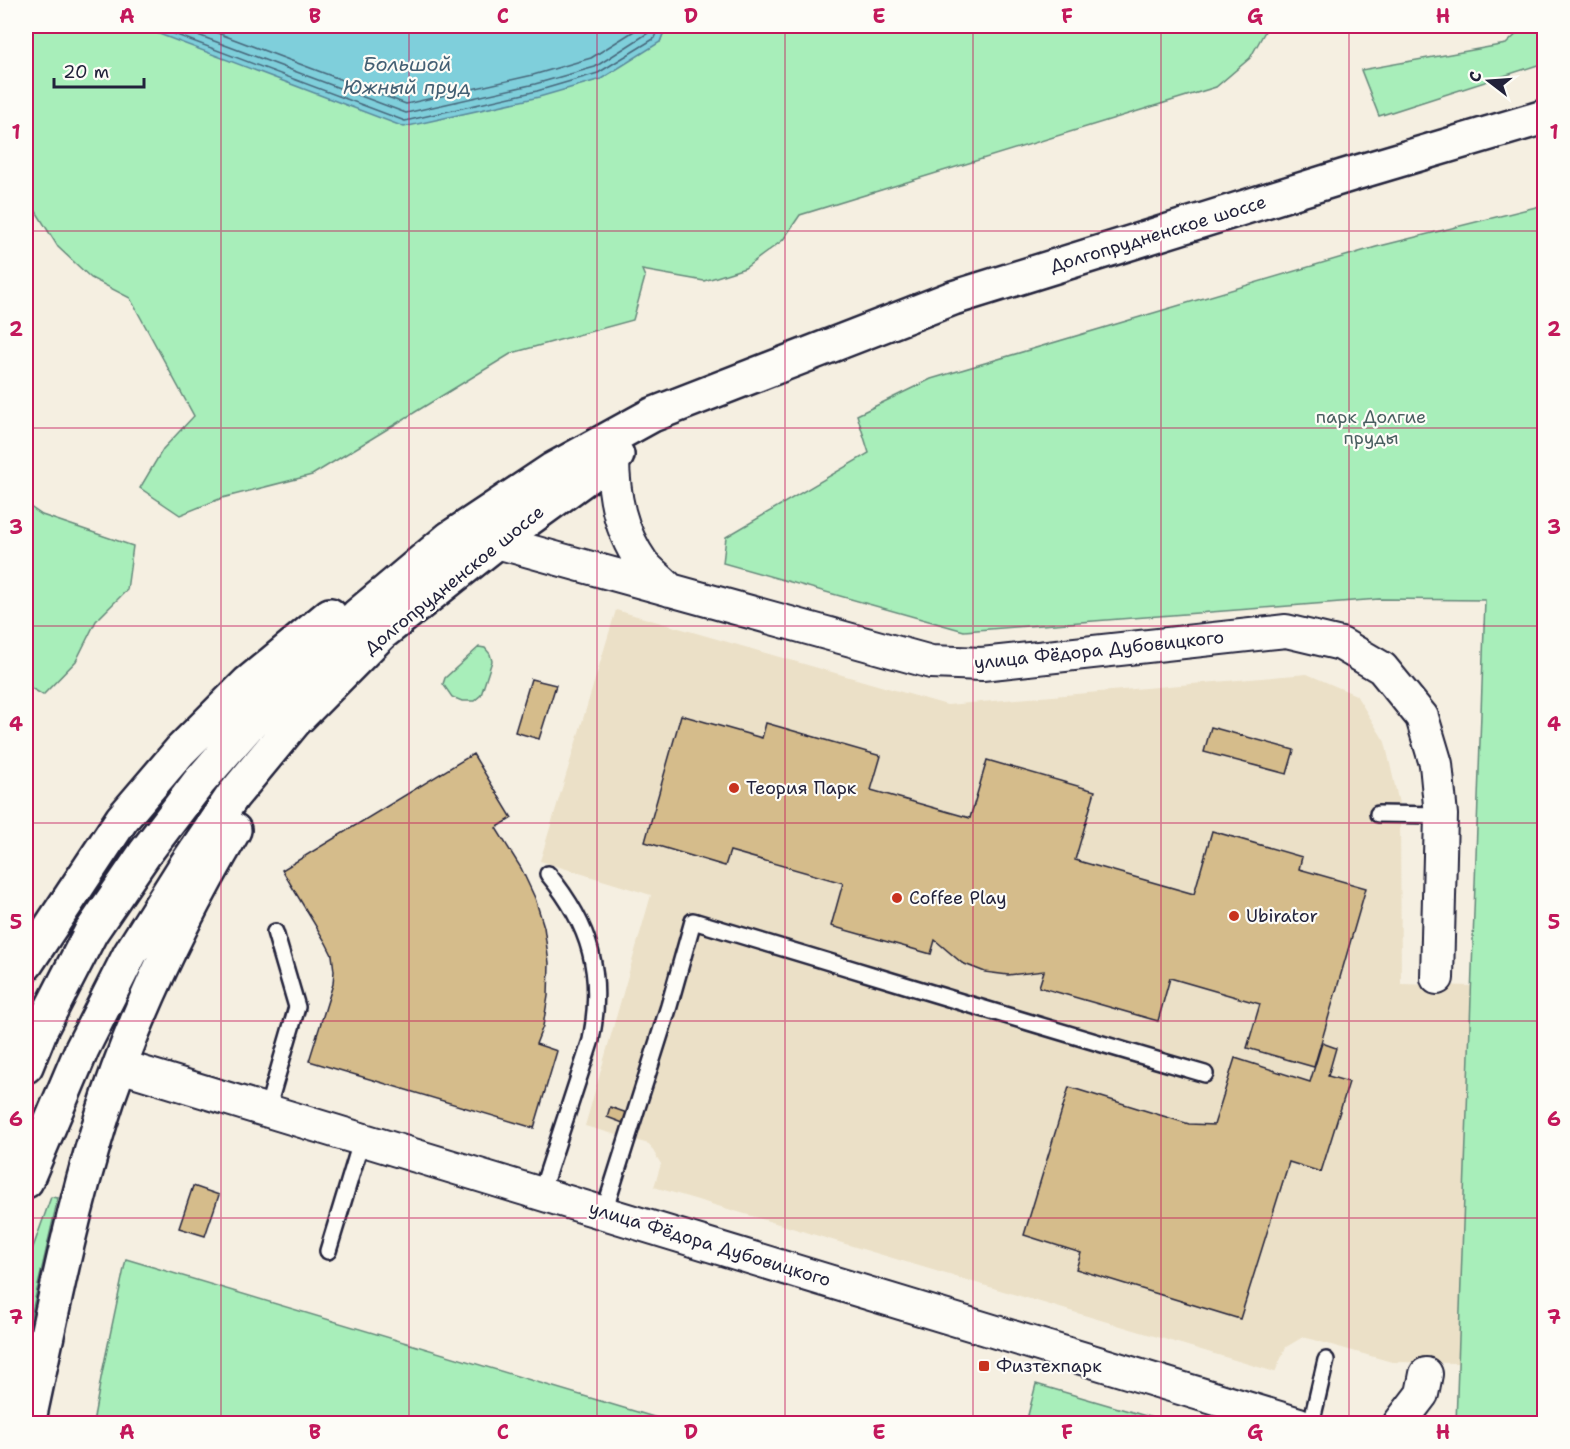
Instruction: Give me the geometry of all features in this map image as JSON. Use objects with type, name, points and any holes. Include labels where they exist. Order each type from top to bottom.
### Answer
[{"type":"main road","name":"Долгопрудненское шоссе","points":[[26,1066],[41,1029],[91,932],[199,782],[272,698],[357,616],[450,538],[552,470],[652,415],[952,298],[1332,180],[1545,117]]},
{"type":"main road","name":"Долгопрудненское шоссе","points":[[26,1181],[82,1049],[130,954],[232,797],[294,722],[382,633],[497,542],[613,457],[776,366]]},
{"type":"main road","points":[[26,963],[69,895],[122,819],[180,751],[248,683],[334,611],[450,538]]},
{"type":"main road","points":[[28,1424],[68,1239],[100,1123],[120,1066],[163,962],[199,889],[245,811],[292,749],[344,688],[382,633]]},
{"type":"street","points":[[613,457],[613,487],[618,512],[630,543],[645,566],[671,590]]},
{"type":"street","name":"улица Фёдора Дубовицкого","points":[[497,542],[931,662],[982,664],[1286,631],[1341,644],[1382,668],[1422,717],[1436,764],[1441,815],[1437,978]]},
{"type":"street","name":"улица Фёдора Дубовицкого","points":[[120,1066],[1299,1424]]},
{"type":"street","points":[[1400,1424],[1422,1394],[1426,1374]]},
{"type":"lane","points":[[1378,814],[1441,815]]},
{"type":"lane","points":[[541,1193],[591,1040],[597,991],[589,942],[565,895],[548,874]]},
{"type":"lane","points":[[604,1212],[666,1016],[693,921],[1205,1074]]},
{"type":"lane","points":[[267,1110],[297,1007],[275,932]]},
{"type":"lane","points":[[328,1251],[362,1139]]},
{"type":"lane","points":[[1311,1424],[1326,1360]]},
{"type":"shaded area","name":"Физтехпарк","points":[[616,610],[947,705],[1307,674],[1356,695],[1385,742],[1400,808],[1401,984],[1472,986],[1458,1363],[1392,1362],[1303,1337],[1286,1347],[1275,1372],[654,1187],[661,1164],[649,1144],[585,1126],[651,895],[540,861]]},
{"type":"green space","points":[[26,26],[138,26],[152,32],[660,42],[666,26],[1099,26],[1098,29],[1114,26],[1268,26],[1250,58],[1216,87],[800,215],[783,240],[745,268],[704,281],[642,270],[645,277],[633,320],[512,353],[312,475],[222,498],[180,515],[140,488],[163,449],[194,416],[130,298],[91,278],[58,247],[34,208],[26,203]]},
{"type":"green space","points":[[1525,26],[1544,26],[1544,63],[1379,116],[1361,70],[1506,44]]},
{"type":"green space","name":"парк Долгие пруды","points":[[1544,205],[1544,1423],[1456,1423],[1485,600],[1379,599],[964,631],[723,563],[726,537],[869,453],[857,415],[931,379],[1376,247]]},
{"type":"green space","points":[[26,504],[42,515],[133,546],[127,590],[96,621],[76,661],[43,695],[26,685]]},
{"type":"green space","points":[[479,647],[485,648],[492,661],[481,695],[474,701],[462,701],[452,697],[443,684],[445,678]]},
{"type":"green space","points":[[51,1197],[58,1198],[26,1338],[26,1267]]},
{"type":"green space","points":[[126,1259],[674,1423],[93,1423]]},
{"type":"green space","points":[[1036,1384],[1170,1423],[1026,1423]]},
{"type":"water","name":"Большой Южный пруд","points":[[138,26],[666,26],[660,42],[601,79],[539,97],[404,127]]},
{"type":"building","points":[[531,679],[556,685],[539,739],[515,732]]},
{"type":"building","points":[[681,715],[762,738],[766,723],[881,756],[871,790],[970,818],[987,760],[1095,791],[1075,860],[1194,894],[1212,831],[1302,857],[1299,869],[1366,888],[1314,1067],[1247,1048],[1260,1004],[1170,978],[1158,1021],[1039,987],[1044,971],[1008,975],[985,972],[962,963],[935,940],[931,954],[831,926],[843,883],[730,851],[725,866],[645,842]]},
{"type":"building","points":[[1211,727],[1294,750],[1287,774],[1204,752]]},
{"type":"building","points":[[473,754],[512,818],[496,828],[521,868],[535,898],[544,927],[549,963],[548,996],[543,1026],[536,1044],[557,1051],[534,1128],[309,1061],[333,984],[332,955],[282,870]]},
{"type":"building","points":[[1322,1043],[1336,1048],[1328,1076],[1349,1082],[1321,1172],[1289,1162],[1240,1319],[1076,1269],[1081,1253],[1024,1235],[1069,1087],[1189,1124],[1214,1125],[1235,1058],[1310,1082]]},
{"type":"building","points":[[610,1107],[627,1113],[623,1123],[607,1117]]},
{"type":"building","points":[[193,1186],[219,1195],[205,1236],[179,1228]]},
{"type":"place","name":"Теория Парк","points":[[734,788]]},
{"type":"place","name":"Coffee Play","points":[[897,898]]},
{"type":"place","name":"Ubirator","points":[[1234,916]]},
{"type":"place","name":"Физтехпарк","points":[[984,1366]]}]
